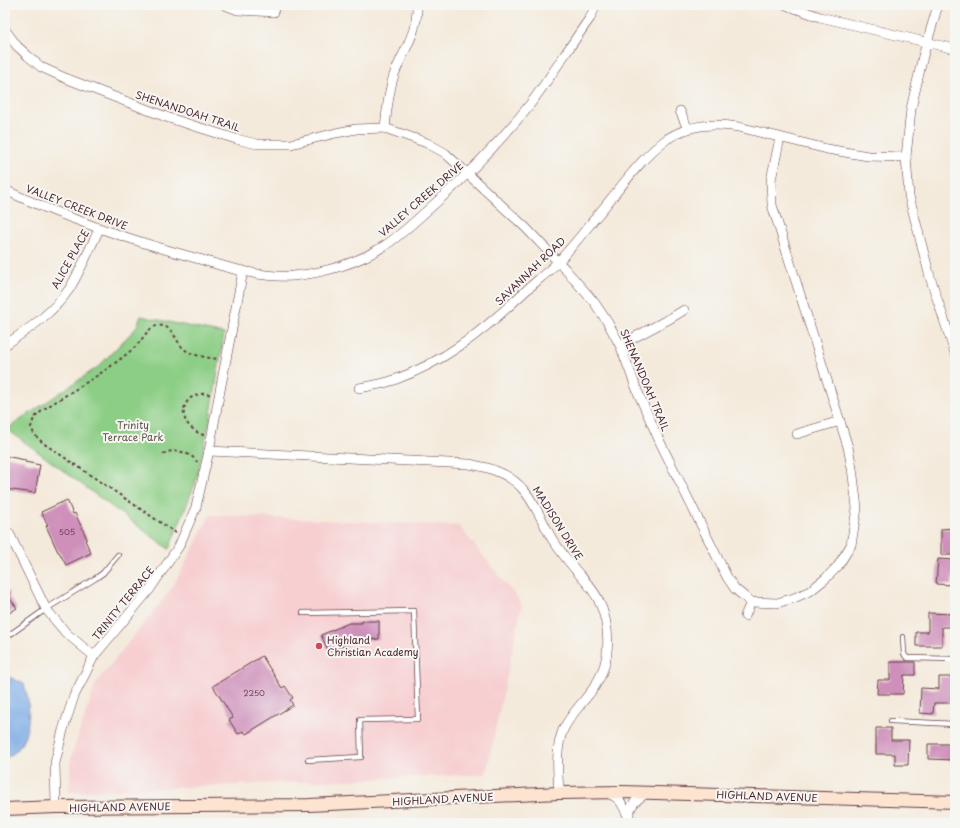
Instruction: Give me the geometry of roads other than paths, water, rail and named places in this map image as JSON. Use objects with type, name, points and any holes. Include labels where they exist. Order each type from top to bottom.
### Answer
[{"type":"main road","name":"HIGHLAND AVENUE","points":[[5,809],[309,805],[559,793],[648,793],[955,802]]},
{"type":"street","points":[[225,5],[238,10],[274,12]]},
{"type":"street","points":[[385,128],[388,97],[394,74],[404,56],[413,33],[417,5]]},
{"type":"street","name":"VALLEY CREEK DRIVE","points":[[5,190],[99,229],[185,256],[243,272],[276,276],[293,276],[326,270],[356,260],[392,240],[468,174],[531,103],[590,18],[596,5]]},
{"type":"street","points":[[786,5],[827,19],[955,49]]},
{"type":"street","points":[[938,5],[911,109],[906,157],[909,196],[930,277],[955,351]]},
{"type":"street","name":"SHENANDOAH TRAIL","points":[[5,30],[17,46],[28,56],[42,67],[65,78],[169,118],[236,139],[257,144],[291,144],[336,132],[356,129],[385,128],[427,143],[445,153],[526,228],[558,261],[594,302],[620,345],[639,395],[660,442],[719,563],[735,589],[751,602]]},
{"type":"street","points":[[680,111],[688,129]]},
{"type":"street","name":"SAVANNAH ROAD","points":[[359,388],[392,381],[419,370],[445,356],[490,324],[558,261],[643,161],[667,139],[688,129],[700,125],[727,125],[827,149],[868,156],[906,157]]},
{"type":"street","points":[[745,616],[751,602],[777,603],[794,598],[810,590],[825,579],[838,566],[851,545],[857,508],[848,447],[772,204],[771,180],[780,138]]},
{"type":"street","name":"ALICE PLACE","points":[[5,345],[39,321],[55,306],[69,288],[86,258],[99,229]]},
{"type":"street","name":"TRINITY TERRACE","points":[[56,808],[55,763],[62,730],[74,696],[94,656],[150,589],[179,546],[196,507],[209,451],[243,272]]},
{"type":"street","points":[[620,345],[684,310]]},
{"type":"street","points":[[797,434],[840,421]]},
{"type":"street","name":"MADISON DRIVE","points":[[209,451],[469,464],[497,471],[520,485],[534,503],[558,547],[573,568],[593,590],[600,604],[608,630],[609,640],[603,671],[596,686],[568,722],[559,743],[559,793]]},
{"type":"street","points":[[6,533],[46,609],[66,633],[94,656]]},
{"type":"street","points":[[606,793],[616,796],[620,800],[628,820]]},
{"type":"street","points":[[628,820],[631,808],[638,798],[648,793]]},
{"type":"lane","points":[[5,638],[46,609],[103,573],[118,555]]},
{"type":"lane","points":[[303,613],[414,611],[418,711],[418,719],[360,720],[361,757],[308,760]]},
{"type":"lane","points":[[903,637],[904,654],[907,658],[955,659]]},
{"type":"lane","points":[[891,721],[955,724]]},
{"type":"water","points":[[5,675],[24,684],[29,709],[27,726],[22,742],[14,753],[5,759]]},
{"type":"place","name":"Highland Christian Academy","points":[[319,646]]},
{"type":"park label","name":"Trinity Terrace Park","points":[[133,430]]}]
